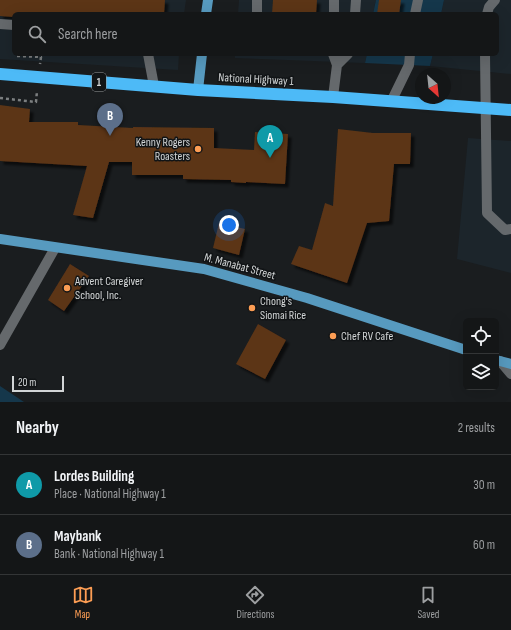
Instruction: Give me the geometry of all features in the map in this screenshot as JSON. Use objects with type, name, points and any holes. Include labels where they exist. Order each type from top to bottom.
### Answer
[{"type":"highway","name":"National Highway 1","points":[[0,74],[198,90],[333,97],[511,110]]},
{"type":"main road","points":[[206,12],[208,0]]},
{"type":"main road","points":[[198,90],[202,56]]},
{"type":"main road","name":"M. Manabat Street","points":[[0,239],[204,269],[307,298],[463,349]]},
{"type":"main road","points":[[499,360],[511,364]]},
{"type":"street","points":[[257,0],[257,12]]},
{"type":"street","points":[[334,0],[334,12]]},
{"type":"street","points":[[355,12],[356,0]]},
{"type":"street","points":[[415,12],[418,0]]},
{"type":"street","points":[[488,12],[489,6],[495,0]]},
{"type":"street","points":[[0,24],[12,25]]},
{"type":"street","points":[[148,56],[154,86]]},
{"type":"street","points":[[333,97],[337,65],[334,56]]},
{"type":"street","points":[[337,65],[346,56]]},
{"type":"street","points":[[391,102],[409,66],[410,56]]},
{"type":"street","points":[[485,56],[487,213],[505,230],[511,230]]},
{"type":"street","points":[[0,344],[55,248]]},
{"type":"street","points":[[499,361],[511,374]]},
{"type":"path","points":[[17,56],[41,57]]},
{"type":"path","points":[[0,98],[36,102]]},
{"type":"shaded area","points":[[0,0],[186,0],[184,12],[12,12],[12,56],[179,56],[178,70],[0,59]]},
{"type":"shaded area","points":[[239,0],[376,0],[373,12],[238,12]]},
{"type":"shaded area","points":[[376,0],[444,0],[441,12],[373,12]]},
{"type":"shaded area","points":[[444,0],[511,0],[511,74],[430,66],[432,56],[499,56],[499,12],[441,12]]},
{"type":"shaded area","points":[[235,56],[367,56],[365,63],[235,58]]},
{"type":"shaded area","points":[[367,56],[432,56],[430,66],[365,63]]},
{"type":"shaded area","points":[[468,138],[511,141],[511,273],[457,259]]},
{"type":"shaded area","points":[[0,386],[24,402],[0,402]]},
{"type":"building","points":[[0,0],[165,0],[164,12],[12,12],[12,17],[0,16]]},
{"type":"building","points":[[273,0],[317,0],[316,12],[272,12]]},
{"type":"building","points":[[379,0],[401,0],[399,12],[377,12]]},
{"type":"building","points":[[0,105],[30,109],[29,122],[78,122],[78,125],[133,128],[214,128],[214,148],[254,150],[255,132],[288,134],[285,184],[231,182],[231,180],[183,179],[183,175],[132,175],[132,162],[109,162],[93,218],[73,215],[87,166],[0,161]]},
{"type":"building","points":[[338,129],[373,133],[411,133],[410,164],[394,164],[389,221],[367,223],[347,283],[291,264],[299,246],[312,250],[325,203],[333,206]]},
{"type":"building","points":[[219,223],[245,229],[239,255],[213,248]]},
{"type":"building","points":[[70,264],[89,276],[64,311],[48,300]]},
{"type":"building","points":[[258,324],[286,340],[265,379],[236,364]]},
{"type":"place","name":"Maybank","points":[[110,136]]},
{"type":"place","name":"Kenny Rogers Roasters","points":[[198,149]]},
{"type":"place","name":"Lordes Building","points":[[270,158]]},
{"type":"place","name":"Advent Caregiver School, Inc.","points":[[67,288]]},
{"type":"place","name":"Chong's Siomai Rice","points":[[252,308]]},
{"type":"place","name":"Chef RV Cafe","points":[[333,336]]}]
